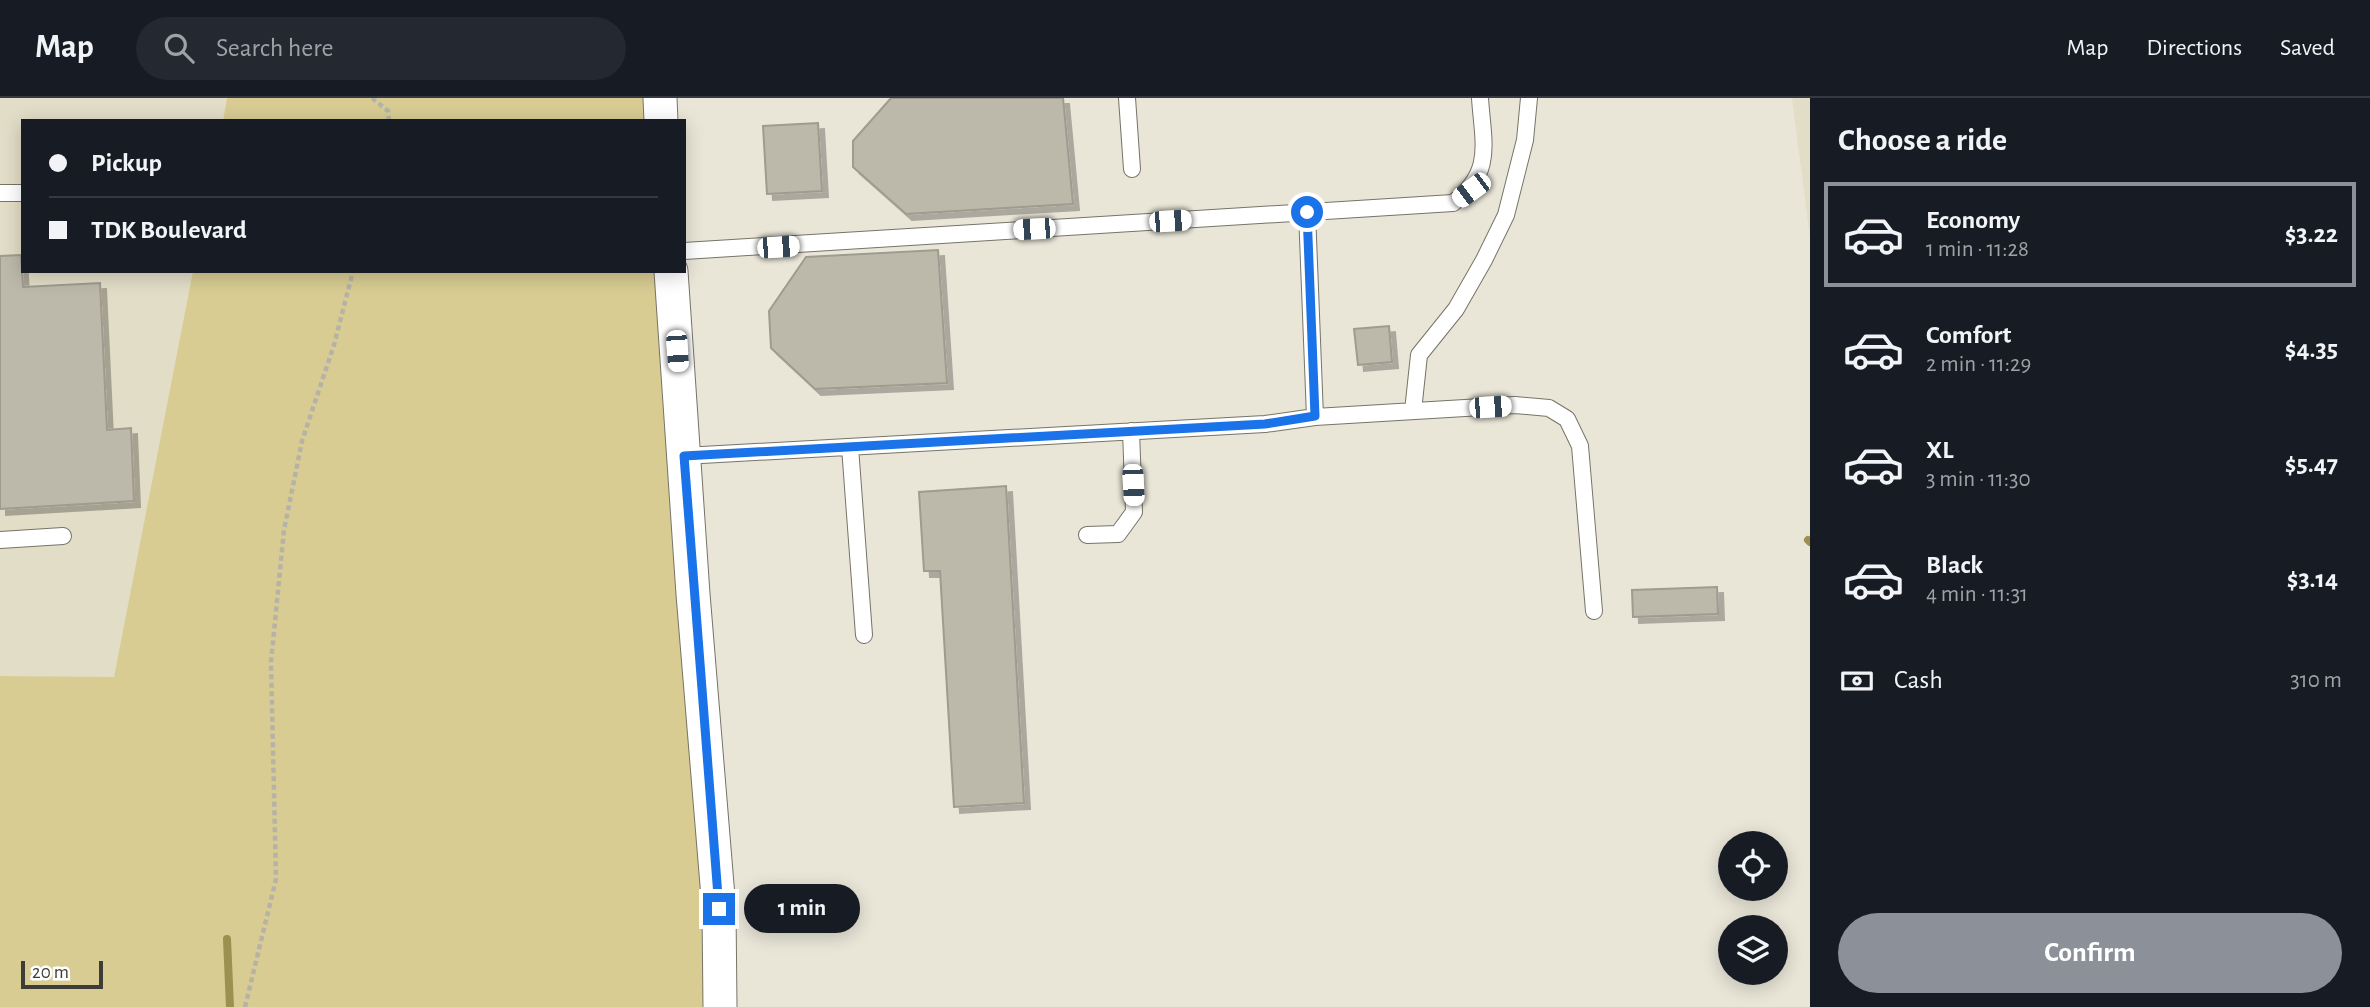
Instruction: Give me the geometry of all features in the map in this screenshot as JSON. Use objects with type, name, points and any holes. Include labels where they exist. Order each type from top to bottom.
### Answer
[{"type":"street","points":[[660,98],[661,119]]},
{"type":"street","points":[[671,273],[719,909],[720,1007]]},
{"type":"lane","points":[[1127,98],[1132,170]]},
{"type":"lane","points":[[686,251],[1453,203],[1471,190],[1481,174],[1484,161],[1480,98]]},
{"type":"lane","points":[[1413,411],[1419,355],[1456,309],[1485,260],[1506,215],[1525,140],[1530,98]]},
{"type":"lane","points":[[0,193],[21,193]]},
{"type":"lane","points":[[1307,212],[1315,416]]},
{"type":"lane","points":[[684,456],[1265,424],[1315,416],[1516,405],[1549,408],[1567,419],[1580,446],[1594,611]]},
{"type":"lane","points":[[1087,535],[1118,534],[1134,512],[1130,431]]},
{"type":"lane","points":[[850,447],[864,635]]},
{"type":"lane","points":[[0,540],[63,536]]},
{"type":"path","points":[[372,98],[388,111],[389,119]]},
{"type":"path","points":[[245,1007],[276,879],[271,662],[284,530],[302,441],[334,345],[352,273]]},
{"type":"shaded area","points":[[0,98],[227,98],[223,119],[21,119],[21,273],[193,273],[114,678],[0,676]]},
{"type":"shaded area","points":[[227,98],[644,98],[647,119],[223,119]]},
{"type":"shaded area","points":[[1792,98],[1810,98],[1810,238]]},
{"type":"shaded area","points":[[193,273],[663,273],[710,1007],[0,1007],[0,676],[114,677]]},
{"type":"building","points":[[891,98],[1063,98],[1073,204],[906,214],[853,167],[853,141]]},
{"type":"building","points":[[818,123],[822,191],[767,194],[763,126]]},
{"type":"building","points":[[938,250],[947,383],[815,389],[771,348],[769,311],[806,257]]},
{"type":"building","points":[[21,255],[23,287],[100,283],[107,430],[131,428],[134,501],[0,509],[0,256]]},
{"type":"building","points":[[1389,326],[1392,362],[1358,365],[1354,329]]},
{"type":"building","points":[[1006,486],[1024,803],[954,807],[940,571],[924,571],[919,492]]},
{"type":"building","points":[[1717,587],[1718,614],[1633,617],[1632,590]]},
{"type":"waterway","points":[[227,939],[230,1007]]},
{"type":"route","points":[[719,909],[684,456],[1265,424],[1315,416],[1307,212]]}]
